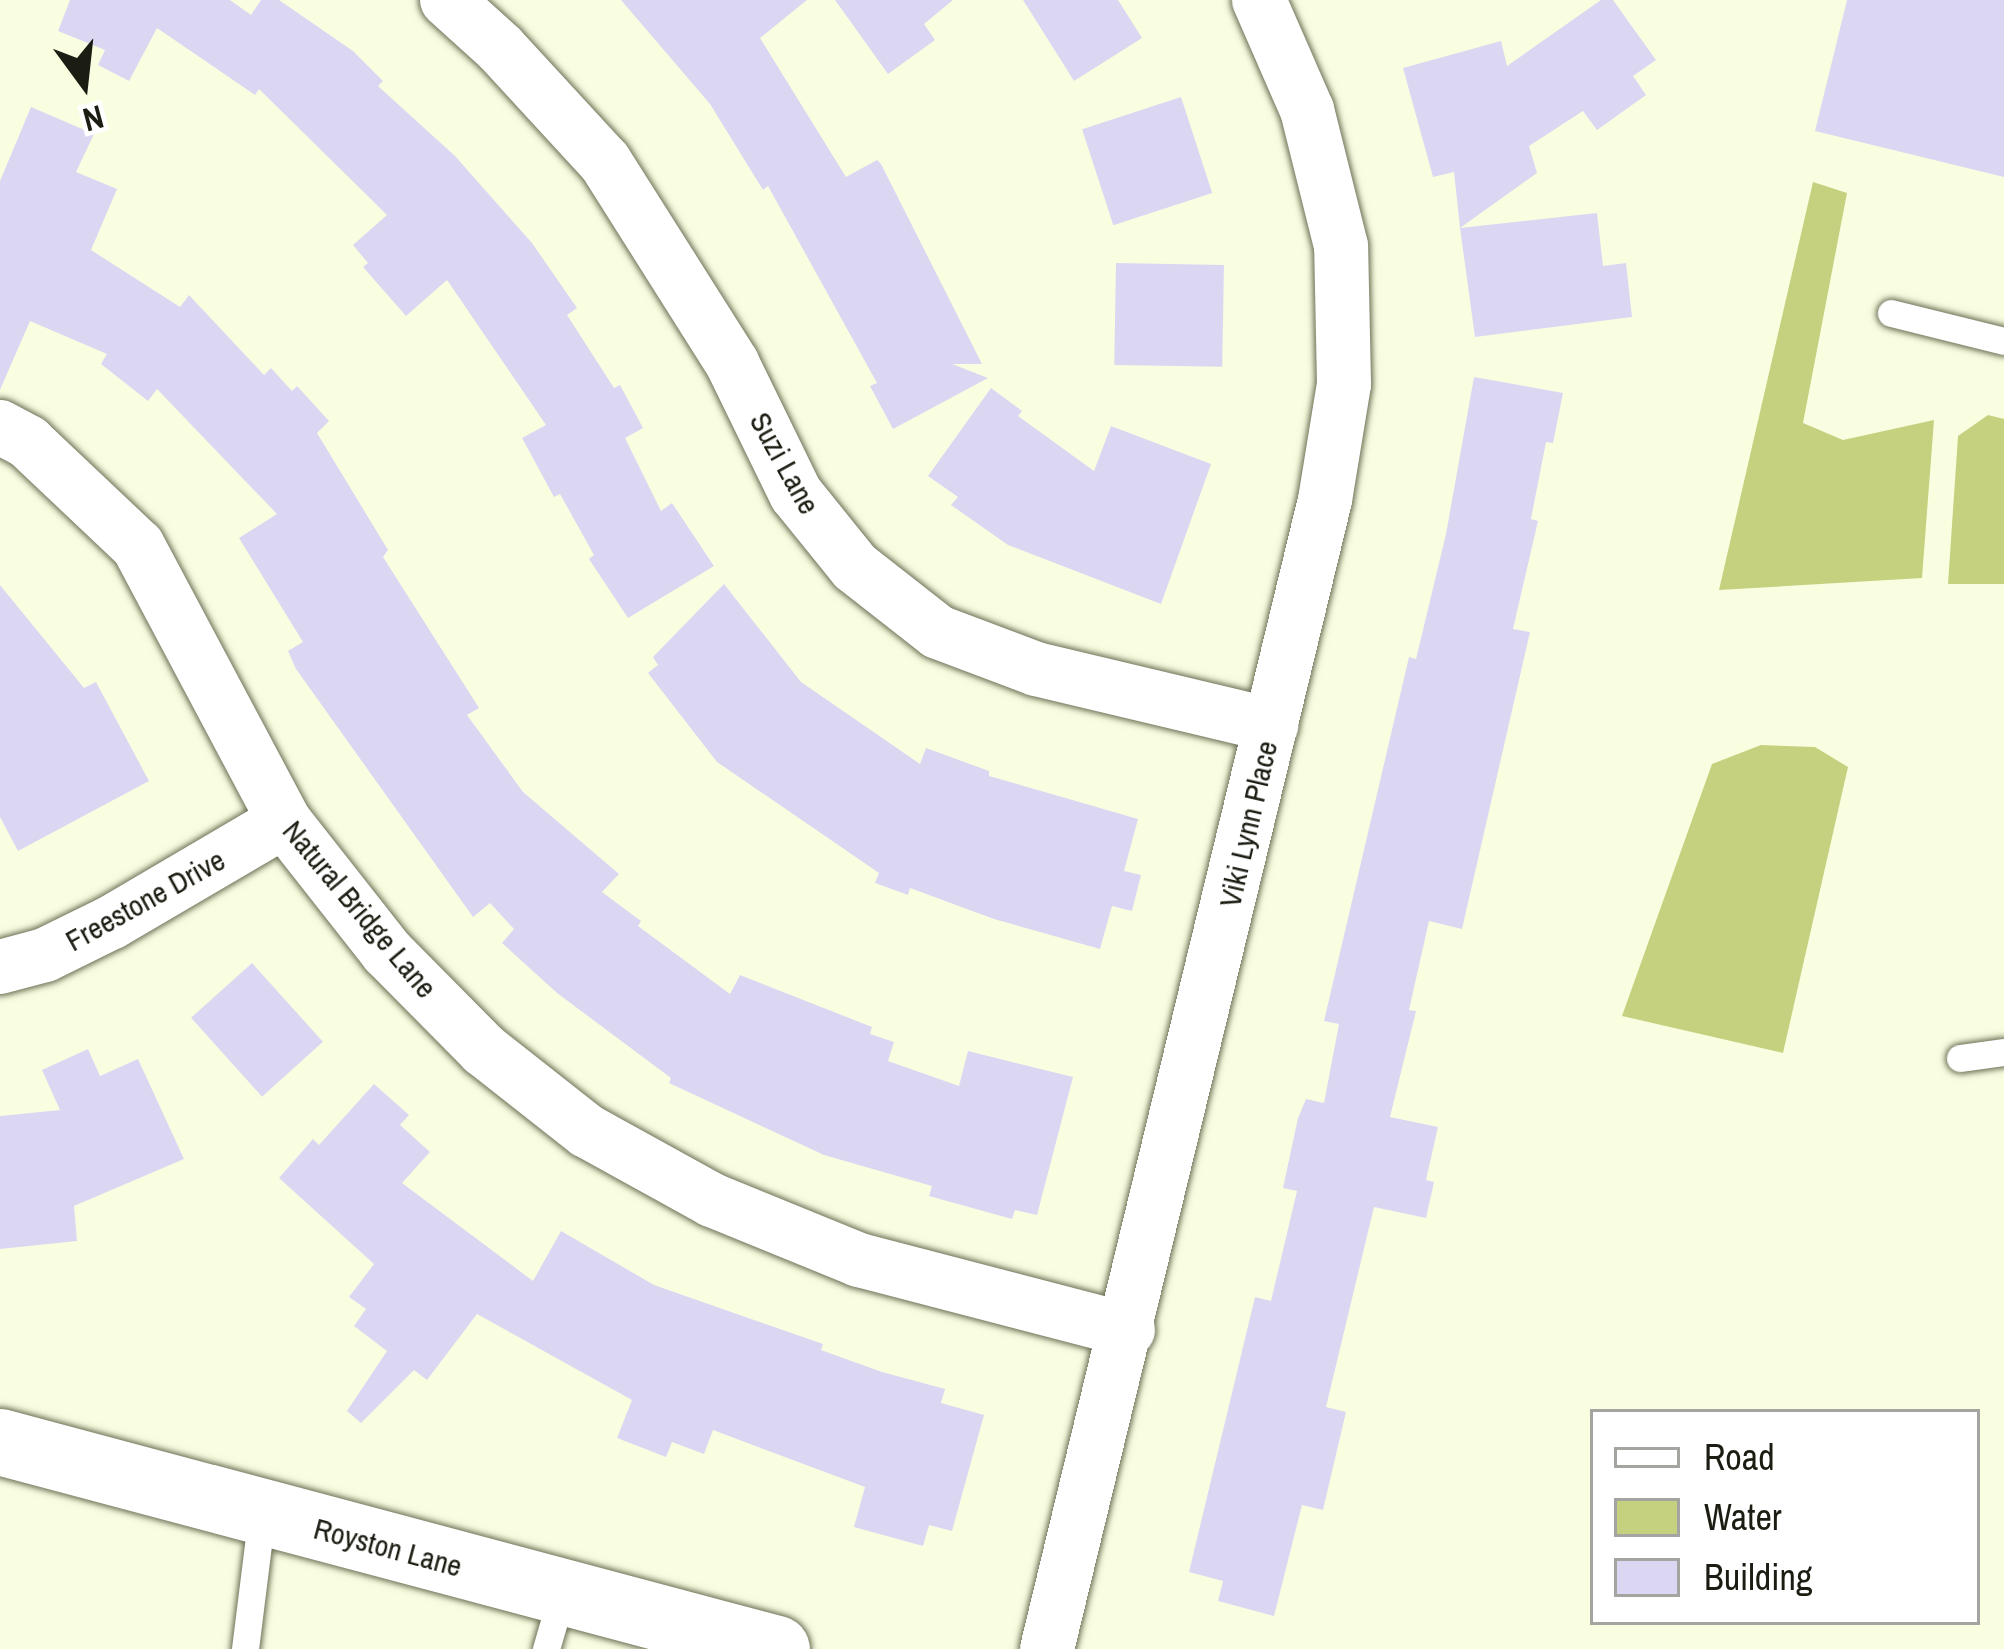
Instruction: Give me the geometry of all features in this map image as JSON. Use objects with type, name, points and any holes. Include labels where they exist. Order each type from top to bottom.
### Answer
[{"type":"street","name":"Suzi Lane","points":[[447,0],[500,48],[605,162],[732,363],[796,494],[855,567],[938,632],[1036,669],[1271,725]]},
{"type":"street","name":"Viki Lynn Place","points":[[1047,1649],[1128,1330],[1324,500],[1344,384],[1341,246],[1307,110],[1258,0]]},
{"type":"street","name":"Natural Bridge Lane","points":[[0,427],[28,442],[138,546],[284,820],[387,952],[484,1050],[587,1131],[712,1200],[859,1260],[1128,1330]]},
{"type":"street","name":"Freestone Drive","points":[[0,967],[45,955],[112,922],[284,820]]},
{"type":"street","name":"Royston Lane","points":[[0,1442],[262,1513],[554,1622],[777,1649]]},
{"type":"lane","points":[[1891,313],[2004,341]]},
{"type":"lane","points":[[1960,1058],[2004,1052]]},
{"type":"lane","points":[[245,1649],[262,1513]]},
{"type":"water","points":[[1813,182],[1847,193],[1803,423],[1843,440],[1934,420],[1922,578],[1719,590]]},
{"type":"water","points":[[1988,415],[2004,419],[2004,584],[1948,584],[1958,436]]},
{"type":"water","points":[[1761,745],[1815,747],[1848,767],[1783,1053],[1622,1016],[1712,764]]},
{"type":"building","points":[[70,0],[230,0],[251,15],[261,0],[279,0],[353,51],[383,81],[378,86],[455,156],[532,243],[577,308],[567,315],[614,388],[620,385],[643,428],[625,438],[661,511],[672,503],[714,566],[628,618],[589,559],[594,555],[560,494],[554,497],[522,438],[546,425],[447,280],[406,316],[363,267],[368,263],[353,245],[387,215],[259,89],[255,95],[157,28],[129,81],[98,65],[105,50],[58,31]]},
{"type":"building","points":[[621,0],[807,0],[760,38],[846,177],[877,160],[881,164],[982,364],[952,364],[988,378],[893,429],[870,386],[877,383],[768,186],[763,190],[710,104]]},
{"type":"building","points":[[835,0],[953,0],[924,24],[935,40],[888,74]]},
{"type":"building","points":[[1023,0],[1118,0],[1142,38],[1074,81]]},
{"type":"building","points":[[1601,0],[1613,0],[1656,60],[1633,76],[1646,95],[1597,130],[1583,111],[1529,146],[1537,173],[1460,228],[1454,172],[1433,177],[1403,68],[1501,41],[1507,66]]},
{"type":"building","points":[[1847,0],[2004,0],[2004,177],[1815,131]]},
{"type":"building","points":[[1181,97],[1212,193],[1113,225],[1082,129]]},
{"type":"building","points":[[31,107],[94,134],[76,172],[117,189],[91,250],[180,307],[189,295],[264,375],[271,368],[292,391],[297,386],[329,421],[317,433],[388,550],[383,557],[479,708],[467,715],[523,792],[619,874],[602,892],[641,921],[638,926],[730,994],[740,975],[872,1027],[870,1034],[894,1042],[888,1061],[959,1086],[968,1051],[1073,1077],[1037,1215],[1015,1210],[1012,1219],[929,1196],[932,1186],[824,1155],[669,1083],[671,1078],[557,993],[502,943],[514,929],[490,903],[473,917],[296,669],[288,651],[303,642],[239,538],[277,514],[157,389],[148,401],[101,364],[107,354],[30,321],[0,390],[0,181]]},
{"type":"building","points":[[1597,213],[1603,266],[1626,263],[1632,317],[1475,337],[1460,228]]},
{"type":"building","points":[[1116,263],[1224,265],[1222,367],[1114,365]]},
{"type":"building","points":[[1474,377],[1563,393],[1553,443],[1546,442],[1531,519],[1538,521],[1513,629],[1530,632],[1462,929],[1429,921],[1409,1010],[1416,1011],[1390,1117],[1438,1127],[1426,1180],[1434,1182],[1426,1218],[1374,1207],[1326,1407],[1346,1412],[1323,1510],[1302,1505],[1274,1616],[1218,1601],[1223,1581],[1189,1572],[1255,1297],[1271,1301],[1297,1191],[1283,1188],[1298,1118],[1306,1099],[1324,1103],[1339,1024],[1324,1021],[1409,657],[1416,659],[1446,534]]},
{"type":"building","points":[[991,388],[1022,411],[1018,416],[1094,471],[1111,426],[1211,464],[1161,604],[1008,545],[951,505],[958,497],[928,476]]},
{"type":"building","points":[[724,584],[801,682],[920,764],[926,748],[989,771],[989,776],[1138,819],[1124,871],[1141,875],[1132,911],[1112,906],[1100,949],[994,919],[910,888],[908,895],[875,883],[879,873],[717,762],[648,673],[658,665],[653,657]]},
{"type":"building","points":[[0,585],[84,688],[96,682],[149,781],[18,851],[0,817]]},
{"type":"building","points":[[252,963],[323,1042],[262,1097],[191,1018]]},
{"type":"building","points":[[88,1049],[100,1076],[138,1059],[184,1159],[74,1206],[77,1241],[0,1249],[0,1116],[60,1110],[42,1070]]},
{"type":"building","points":[[374,1084],[409,1115],[400,1125],[430,1152],[402,1183],[533,1281],[561,1231],[654,1285],[823,1344],[821,1350],[882,1372],[945,1389],[941,1403],[984,1415],[952,1531],[929,1525],[923,1546],[854,1527],[865,1487],[713,1430],[704,1454],[672,1442],[666,1457],[617,1438],[632,1400],[477,1314],[427,1380],[414,1370],[361,1423],[347,1411],[387,1351],[354,1326],[366,1309],[349,1297],[374,1264],[279,1178],[313,1139],[319,1145]]}]
